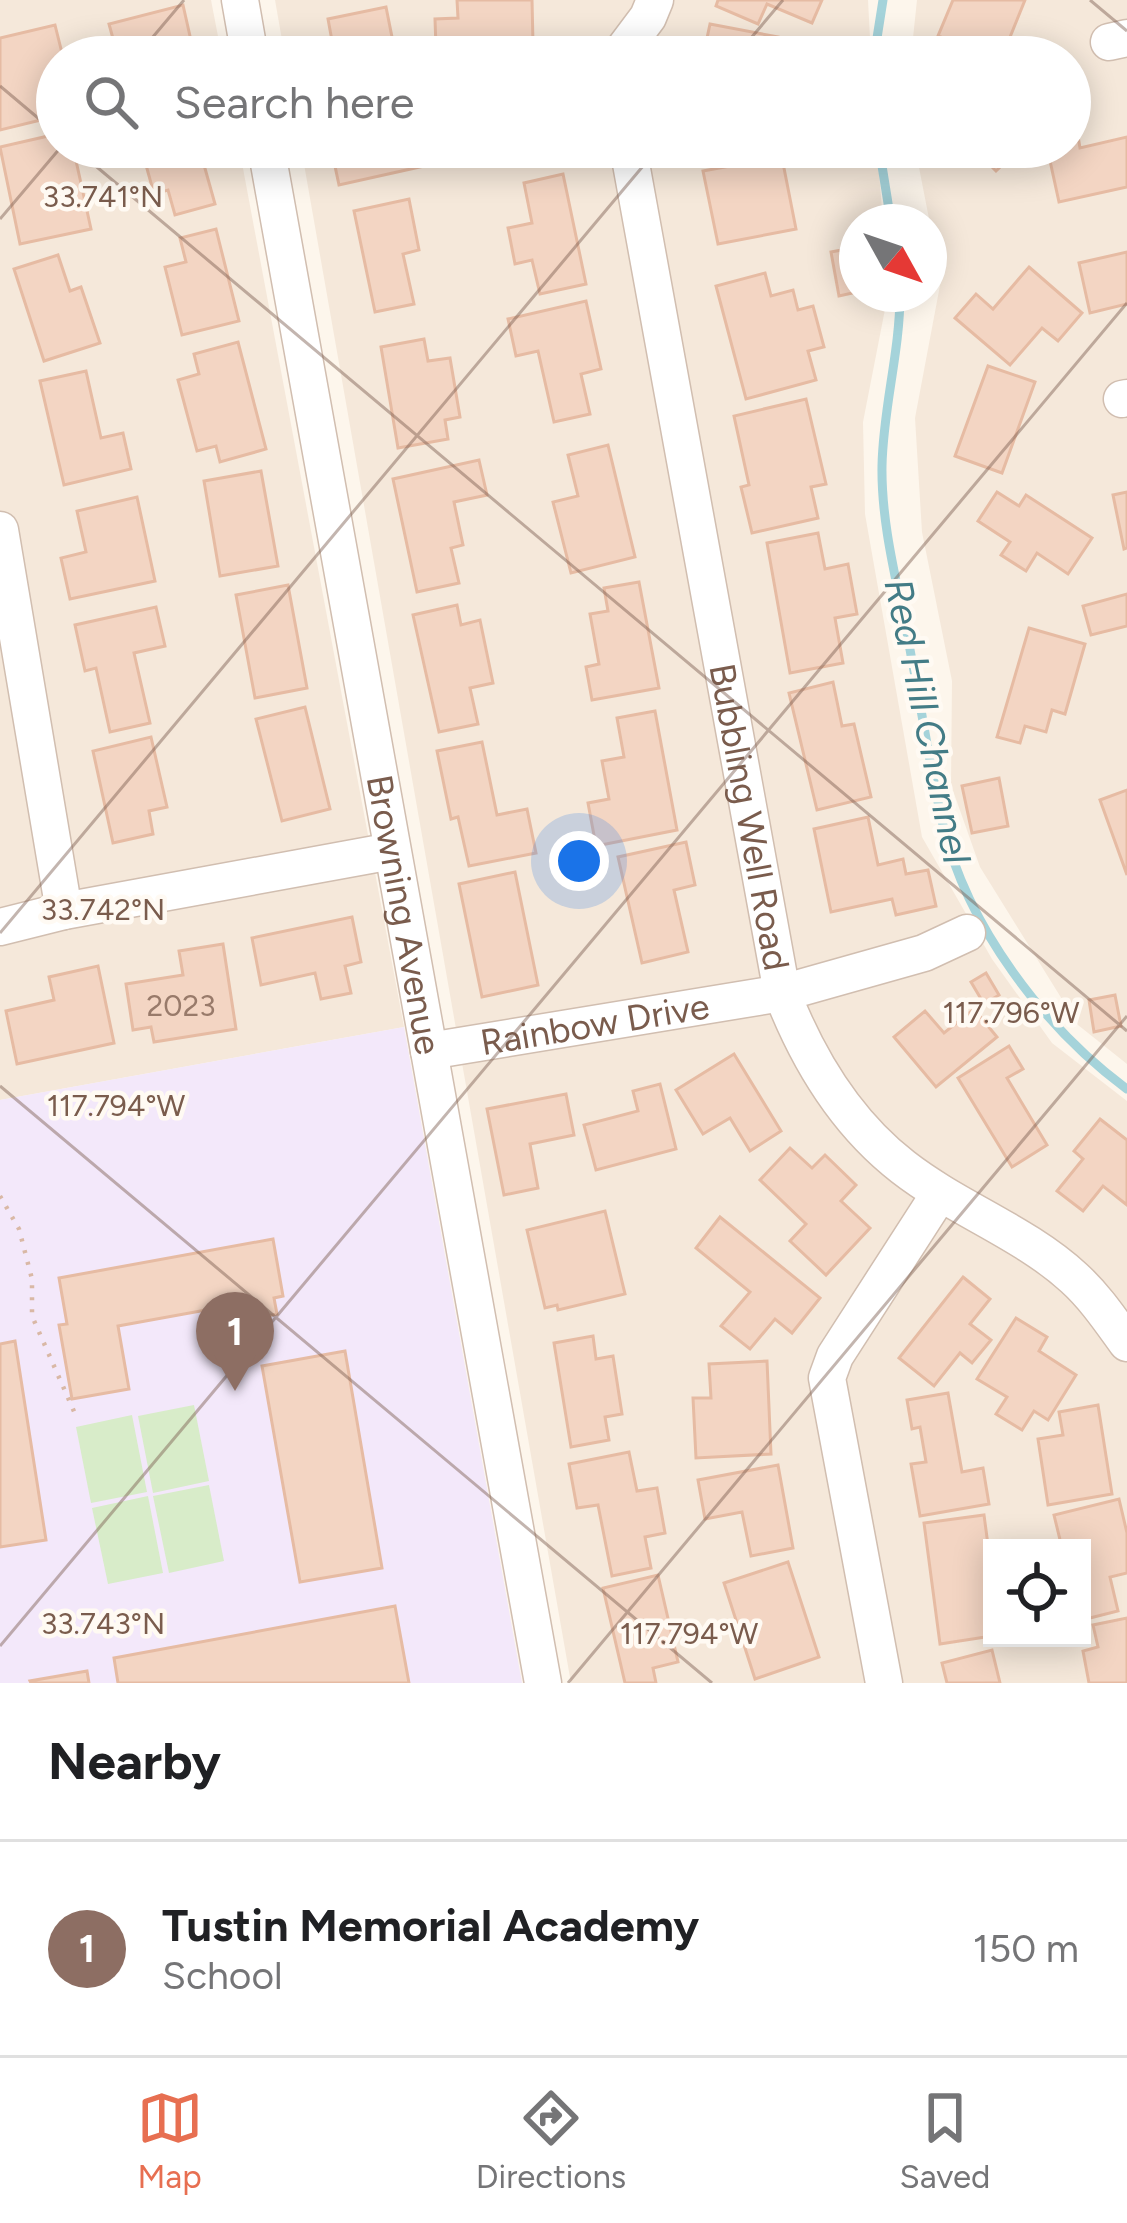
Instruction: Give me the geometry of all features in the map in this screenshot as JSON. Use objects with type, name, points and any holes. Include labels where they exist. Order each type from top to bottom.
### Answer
[{"type":"street","points":[[240,0],[246,36]]},
{"type":"street","points":[[623,0],[624,36]]},
{"type":"street","points":[[636,36],[655,0]]},
{"type":"street","name":"Browning Avenue","points":[[270,168],[543,1683]]},
{"type":"street","name":"Bubbling Well Road","points":[[632,168],[782,993],[814,1066],[859,1126],[900,1165],[1024,1241],[1073,1278],[1127,1343]]},
{"type":"street","points":[[0,530],[64,910]]},
{"type":"street","points":[[0,927],[64,910],[392,851]]},
{"type":"street","name":"Rainbow Drive","points":[[429,1051],[782,993],[924,953],[968,932]]},
{"type":"street","points":[[884,1683],[827,1378],[835,1356],[940,1192]]},
{"type":"path","points":[[0,1196],[19,1228],[32,1279],[32,1316],[76,1416]]},
{"type":"shaded area","points":[[0,0],[211,0],[218,36],[36,36],[36,168],[243,168],[404,1027],[0,1100]]},
{"type":"shaded area","points":[[275,0],[868,0],[870,36],[281,36]]},
{"type":"shaded area","points":[[917,0],[1127,0],[1127,1064],[1078,1025],[980,867],[951,785],[952,681],[922,532],[915,418],[935,312],[947,312],[947,204],[926,204],[919,168],[1091,168],[1091,36],[913,36]]},
{"type":"shaded area","points":[[305,168],[879,168],[882,204],[839,204],[839,312],[884,312],[863,422],[865,514],[922,837],[992,959],[1052,1043],[1127,1101],[1127,1683],[571,1683]]},
{"type":"shaded area","points":[[404,1027],[522,1683],[0,1683],[0,1100]]},
{"type":"green space","points":[[194,1405],[209,1481],[153,1493],[138,1416]]},
{"type":"green space","points":[[132,1415],[147,1492],[91,1503],[76,1427]]},
{"type":"green space","points":[[209,1485],[224,1561],[169,1573],[153,1496]]},
{"type":"green space","points":[[148,1496],[163,1573],[108,1584],[92,1508]]},
{"type":"building","points":[[457,0],[532,0],[533,36],[436,36],[435,19],[458,18]]},
{"type":"building","points":[[718,0],[822,0],[812,23],[767,4],[758,24],[716,6]]},
{"type":"building","points":[[953,0],[1025,0],[1010,36],[938,36]]},
{"type":"building","points":[[183,5],[190,36],[112,36],[109,24]]},
{"type":"building","points":[[386,7],[392,36],[331,36],[328,19]]},
{"type":"building","points":[[710,24],[773,36],[707,36]]},
{"type":"building","points":[[55,25],[58,36],[36,36],[36,121],[0,130],[0,38]]},
{"type":"building","points":[[1127,137],[1127,187],[1059,202],[1052,168],[1091,168],[1091,145]]},
{"type":"building","points":[[36,139],[36,168],[78,168],[91,229],[20,244],[0,147]]},
{"type":"building","points":[[147,168],[205,168],[215,204],[175,215],[168,190],[154,194]]},
{"type":"building","points":[[335,168],[415,168],[339,185]]},
{"type":"building","points":[[784,168],[796,229],[718,244],[703,171]]},
{"type":"building","points":[[563,174],[586,284],[540,294],[532,260],[515,264],[508,228],[532,223],[524,183]]},
{"type":"building","points":[[409,199],[419,250],[403,254],[414,304],[375,312],[354,211]]},
{"type":"building","points":[[216,229],[239,321],[182,335],[165,267],[186,262],[180,238]]},
{"type":"building","points":[[839,250],[839,296],[831,252]]},
{"type":"building","points":[[1127,252],[1127,304],[1090,313],[1079,263]]},
{"type":"building","points":[[58,255],[70,291],[81,287],[100,343],[44,361],[14,269]]},
{"type":"building","points":[[1029,267],[1082,313],[1058,341],[1042,328],[1010,365],[955,318],[976,294],[993,309]]},
{"type":"building","points":[[765,273],[771,296],[793,290],[798,310],[813,306],[824,347],[808,351],[816,380],[746,399],[716,286]]},
{"type":"building","points":[[586,301],[601,369],[581,374],[590,414],[554,422],[538,351],[516,356],[508,319]]},
{"type":"building","points":[[424,339],[428,361],[450,358],[460,417],[445,420],[448,439],[398,448],[381,347]]},
{"type":"building","points":[[238,342],[266,449],[220,462],[216,446],[197,451],[178,380],[199,374],[194,354]]},
{"type":"building","points":[[988,366],[1035,382],[1002,473],[955,456]]},
{"type":"building","points":[[86,371],[101,438],[123,433],[131,469],[64,485],[40,381]]},
{"type":"building","points":[[806,399],[826,484],[811,487],[818,518],[752,533],[741,487],[749,485],[734,416]]},
{"type":"building","points":[[608,445],[635,557],[571,573],[553,502],[578,496],[568,455]]},
{"type":"building","points":[[479,460],[487,495],[454,502],[463,545],[451,548],[459,583],[417,592],[393,479]]},
{"type":"building","points":[[261,471],[278,566],[220,576],[204,481]]},
{"type":"building","points":[[997,492],[1019,506],[1026,495],[1092,538],[1068,574],[1037,553],[1026,571],[1001,555],[1010,542],[978,521]]},
{"type":"building","points":[[1127,492],[1127,548],[1124,549],[1113,495]]},
{"type":"building","points":[[137,497],[155,581],[70,599],[61,558],[86,552],[77,511]]},
{"type":"building","points":[[818,533],[825,569],[848,564],[857,614],[835,618],[843,663],[790,673],[767,543]]},
{"type":"building","points":[[639,582],[659,688],[592,700],[586,667],[599,664],[590,614],[608,611],[604,588]]},
{"type":"building","points":[[288,585],[307,688],[255,698],[236,595]]},
{"type":"building","points":[[1127,594],[1127,626],[1091,635],[1083,606]]},
{"type":"building","points":[[457,605],[461,625],[480,620],[493,683],[470,688],[478,724],[439,732],[413,615]]},
{"type":"building","points":[[156,607],[165,646],[134,653],[150,723],[110,732],[96,668],[85,671],[75,625]]},
{"type":"building","points":[[1029,628],[1085,644],[1065,714],[1052,710],[1046,732],[1025,726],[1020,743],[997,737]]},
{"type":"building","points":[[833,682],[842,726],[854,724],[871,797],[817,810],[789,693]]},
{"type":"building","points":[[305,707],[330,809],[282,821],[256,719]]},
{"type":"building","points":[[655,711],[677,830],[596,846],[588,803],[609,799],[602,761],[624,757],[617,718]]},
{"type":"building","points":[[151,737],[167,807],[149,811],[153,834],[113,843],[93,751]]},
{"type":"building","points":[[482,742],[497,815],[527,809],[536,853],[469,866],[458,817],[451,819],[437,751]]},
{"type":"building","points":[[999,778],[1008,826],[972,833],[962,786]]},
{"type":"building","points":[[1127,790],[1127,875],[1100,800]]},
{"type":"building","points":[[868,817],[878,865],[903,859],[906,874],[928,870],[936,906],[896,915],[892,899],[831,912],[814,829]]},
{"type":"building","points":[[686,842],[695,885],[674,890],[688,952],[642,963],[618,857]]},
{"type":"building","points":[[515,872],[538,985],[482,997],[459,884]]},
{"type":"building","points":[[352,917],[361,962],[345,966],[351,993],[321,999],[315,973],[261,985],[252,938]]},
{"type":"building","points":[[223,944],[236,1029],[154,1042],[151,1027],[133,1030],[126,984],[183,975],[179,951]]},
{"type":"building","points":[[98,966],[114,1043],[17,1064],[6,1011],[54,1000],[49,977]]},
{"type":"building","points":[[986,973],[999,995],[984,1004],[971,982]]},
{"type":"building","points":[[1115,995],[1121,1026],[1094,1032],[1089,1000]]},
{"type":"building","points":[[974,1009],[997,1037],[936,1087],[894,1037],[925,1011],[944,1033]]},
{"type":"building","points":[[1009,1046],[1023,1069],[1007,1078],[1047,1145],[1012,1167],[958,1078]]},
{"type":"building","points":[[734,1054],[781,1131],[750,1151],[730,1118],[703,1134],[676,1090]]},
{"type":"building","points":[[660,1084],[676,1149],[596,1170],[584,1125],[638,1111],[633,1091]]},
{"type":"building","points":[[566,1094],[574,1135],[530,1144],[538,1188],[504,1195],[487,1109]]},
{"type":"building","points":[[1100,1119],[1127,1140],[1127,1205],[1103,1186],[1083,1211],[1057,1191],[1083,1159],[1074,1151]]},
{"type":"building","points":[[790,1148],[812,1168],[825,1155],[856,1185],[841,1201],[870,1228],[826,1275],[790,1241],[806,1224],[760,1180]]},
{"type":"building","points":[[605,1211],[625,1294],[558,1310],[557,1305],[545,1308],[527,1230]]},
{"type":"building","points":[[720,1217],[820,1298],[792,1333],[775,1319],[750,1349],[721,1326],[750,1292],[696,1248]]},
{"type":"building","points":[[273,1239],[283,1296],[274,1298],[277,1314],[220,1325],[217,1308],[118,1326],[129,1389],[72,1399],[59,1325],[67,1324],[59,1278]]},
{"type":"building","points":[[963,1277],[990,1299],[970,1324],[991,1340],[972,1363],[960,1353],[934,1386],[899,1358]]},
{"type":"building","points":[[1016,1318],[1047,1337],[1039,1351],[1076,1375],[1048,1420],[1034,1411],[1022,1430],[996,1414],[1007,1397],[977,1379]]},
{"type":"building","points":[[593,1336],[596,1359],[613,1356],[622,1414],[605,1417],[609,1440],[571,1447],[554,1343]]},
{"type":"building","points":[[15,1341],[46,1540],[0,1547],[0,1344]]},
{"type":"building","points":[[345,1351],[382,1568],[300,1582],[262,1366]]},
{"type":"building","points":[[767,1361],[771,1454],[696,1458],[693,1398],[711,1398],[709,1364]]},
{"type":"building","points":[[948,1393],[962,1472],[983,1468],[989,1504],[920,1516],[911,1464],[926,1462],[920,1427],[912,1429],[907,1400]]},
{"type":"building","points":[[1098,1405],[1112,1494],[1048,1505],[1038,1439],[1063,1435],[1059,1412]]},
{"type":"building","points":[[629,1452],[637,1491],[657,1488],[665,1533],[645,1537],[651,1568],[612,1576],[598,1505],[577,1508],[569,1464]]},
{"type":"building","points":[[778,1465],[793,1548],[751,1556],[742,1512],[705,1519],[698,1480]]},
{"type":"building","points":[[1119,1499],[1127,1533],[1127,1573],[1110,1577],[1118,1611],[1091,1618],[1091,1539],[1060,1539],[1054,1515]]},
{"type":"building","points":[[984,1515],[983,1637],[940,1644],[924,1523]]},
{"type":"building","points":[[788,1562],[819,1657],[755,1679],[724,1583]]},
{"type":"building","points":[[658,1575],[678,1662],[653,1668],[656,1683],[625,1683],[603,1588]]},
{"type":"building","points":[[395,1606],[409,1683],[118,1683],[114,1658]]},
{"type":"building","points":[[1127,1618],[1127,1683],[1089,1683],[1083,1651],[1098,1647],[1093,1625]]},
{"type":"building","points":[[992,1650],[1000,1683],[947,1683],[942,1663]]},
{"type":"building","points":[[87,1671],[89,1683],[30,1681]]},
{"type":"waterway","name":"Red Hill Channel","points":[[877,36],[883,0]]},
{"type":"waterway","name":"Red Hill Channel","points":[[882,168],[888,204]]},
{"type":"waterway","name":"Red Hill Channel","points":[[899,312],[883,444],[885,513],[954,863],[1013,972],[1067,1036],[1127,1089]]},
{"type":"place","name":"Tustin Memorial Academy","points":[[235,1391]]}]
